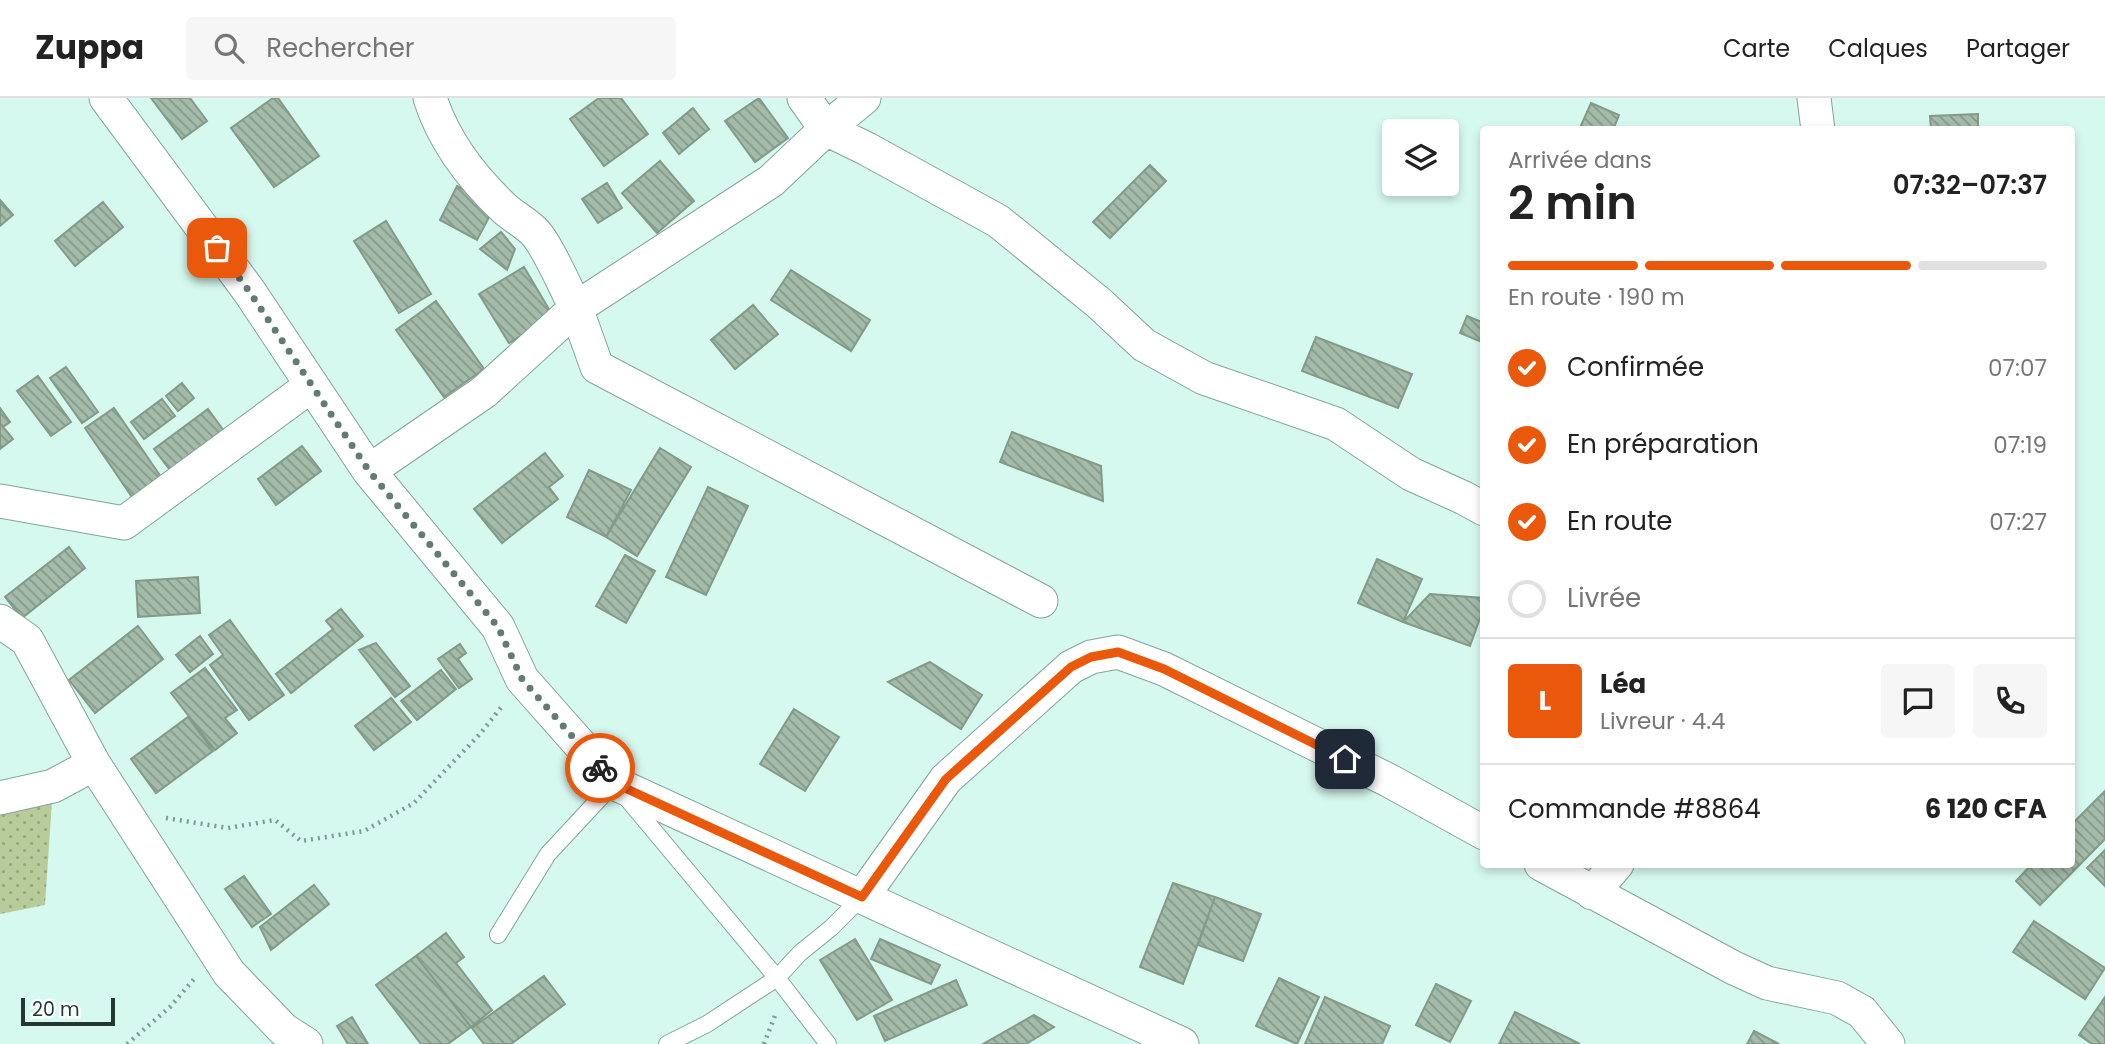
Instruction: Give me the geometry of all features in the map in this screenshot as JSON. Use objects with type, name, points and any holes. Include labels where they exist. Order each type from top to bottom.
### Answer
[{"type":"street","points":[[106,98],[249,291],[369,471],[498,627],[522,679],[614,783],[1182,1044]]},
{"type":"street","points":[[430,98],[436,117],[454,152],[506,210],[538,235],[576,308],[597,367],[1041,601]]},
{"type":"street","points":[[804,98],[826,129],[998,221],[1099,303],[1144,345],[1205,377],[1336,424],[1410,474],[1480,507]]},
{"type":"street","points":[[369,471],[484,392],[576,308],[771,181],[826,129],[864,98]]},
{"type":"street","points":[[1814,98],[1818,126]]},
{"type":"street","points":[[0,501],[124,523],[312,385]]},
{"type":"street","points":[[0,621],[27,640],[94,764],[229,974],[284,1030],[306,1044]]},
{"type":"street","points":[[862,897],[946,779],[1071,667],[1091,657],[1118,652],[1164,669],[1390,781],[1480,831]]},
{"type":"street","points":[[0,798],[53,786],[94,764]]},
{"type":"street","points":[[1548,868],[1703,953],[1767,983],[1837,999],[1862,1012],[1888,1044]]},
{"type":"street","points":[[1592,893],[1614,868]]},
{"type":"lane","points":[[498,935],[548,854],[614,783],[777,978],[828,1044]]},
{"type":"lane","points":[[667,1044],[707,1024],[777,978],[800,953],[831,928],[862,897]]},
{"type":"path","points":[[124,811],[228,828],[275,820],[301,841],[364,831],[414,803],[480,734],[522,679]]},
{"type":"path","points":[[127,1044],[170,1007],[217,953]]},
{"type":"green space","points":[[53,786],[45,905],[0,914],[0,798]]},
{"type":"building","points":[[151,98],[190,98],[207,121],[182,139]]},
{"type":"building","points":[[273,98],[278,98],[319,156],[274,187],[231,128]]},
{"type":"building","points":[[599,98],[621,98],[648,134],[604,166],[570,119]]},
{"type":"building","points":[[759,98],[788,138],[755,162],[725,121]]},
{"type":"building","points":[[1591,103],[1619,115],[1615,126],[1581,126]]},
{"type":"building","points":[[693,108],[709,129],[679,154],[663,133]]},
{"type":"building","points":[[1978,114],[1978,126],[1931,126],[1930,116]]},
{"type":"building","points":[[660,161],[694,201],[657,233],[622,193]]},
{"type":"building","points":[[1150,165],[1166,181],[1110,238],[1093,222]]},
{"type":"building","points":[[607,183],[622,208],[598,223],[582,199]]},
{"type":"building","points":[[457,186],[495,206],[477,240],[440,220]]},
{"type":"building","points":[[0,200],[13,215],[0,226]]},
{"type":"building","points":[[103,202],[123,227],[75,266],[55,241]]},
{"type":"building","points":[[386,221],[431,294],[399,313],[354,241]]},
{"type":"building","points":[[501,232],[515,249],[507,270],[480,249]]},
{"type":"building","points":[[524,267],[553,316],[509,343],[479,294]]},
{"type":"building","points":[[791,270],[870,320],[851,351],[771,300]]},
{"type":"building","points":[[436,301],[484,369],[444,397],[396,330]]},
{"type":"building","points":[[753,305],[778,334],[735,369],[711,340]]},
{"type":"building","points":[[1467,316],[1480,321],[1480,341],[1460,333]]},
{"type":"building","points":[[1316,337],[1412,374],[1398,408],[1302,371]]},
{"type":"building","points":[[66,367],[98,412],[82,423],[50,378]]},
{"type":"building","points":[[38,376],[71,422],[51,436],[17,391]]},
{"type":"building","points":[[182,383],[194,398],[178,411],[166,396]]},
{"type":"building","points":[[162,399],[175,416],[144,439],[131,422]]},
{"type":"building","points":[[0,408],[10,422],[3,427],[13,439],[0,449]]},
{"type":"building","points":[[114,408],[161,477],[132,497],[85,428]]},
{"type":"building","points":[[208,409],[224,431],[170,470],[154,449]]},
{"type":"building","points":[[1012,432],[1101,466],[1103,501],[1000,462]]},
{"type":"building","points":[[302,446],[321,471],[276,505],[258,479]]},
{"type":"building","points":[[660,448],[691,467],[637,556],[606,537]]},
{"type":"building","points":[[545,453],[563,476],[549,487],[558,499],[502,543],[474,509]]},
{"type":"building","points":[[589,470],[631,490],[606,537],[567,517]]},
{"type":"building","points":[[708,487],[748,506],[706,595],[666,577]]},
{"type":"building","points":[[69,547],[85,568],[22,618],[5,597]]},
{"type":"building","points":[[625,555],[655,571],[626,623],[596,606]]},
{"type":"building","points":[[1377,559],[1422,579],[1403,622],[1358,603]]},
{"type":"building","points":[[198,577],[200,613],[138,617],[136,581]]},
{"type":"building","points":[[1430,594],[1480,598],[1480,618],[1470,646],[1403,622]]},
{"type":"building","points":[[341,609],[363,636],[291,693],[276,674],[333,629],[326,621]]},
{"type":"building","points":[[230,620],[284,695],[249,720],[210,665],[223,655],[209,635]]},
{"type":"building","points":[[138,626],[163,659],[95,713],[69,680]]},
{"type":"building","points":[[200,636],[213,654],[190,672],[176,655]]},
{"type":"building","points":[[376,643],[410,686],[395,697],[359,650]]},
{"type":"building","points":[[460,644],[466,653],[458,659],[472,679],[459,688],[438,659]]},
{"type":"building","points":[[930,662],[982,695],[961,729],[888,682]]},
{"type":"building","points":[[205,668],[237,710],[225,718],[237,733],[215,750],[171,693]]},
{"type":"building","points":[[441,670],[456,689],[417,720],[401,701]]},
{"type":"building","points":[[391,698],[411,722],[374,750],[355,726]]},
{"type":"building","points":[[794,709],[839,737],[805,791],[760,764]]},
{"type":"building","points":[[188,717],[213,751],[156,793],[131,759]]},
{"type":"building","points":[[2105,791],[2105,839],[2040,905],[2016,881],[2028,868],[2075,868],[2075,821]]},
{"type":"building","points":[[2105,850],[2105,886],[2087,868]]},
{"type":"building","points":[[244,876],[271,914],[252,927],[225,889]]},
{"type":"building","points":[[1173,883],[1215,897],[1183,984],[1140,967]]},
{"type":"building","points":[[314,885],[329,904],[271,950],[260,927]]},
{"type":"building","points":[[1215,897],[1261,914],[1243,961],[1198,945]]},
{"type":"building","points":[[2034,921],[2105,968],[2085,999],[2013,952]]},
{"type":"building","points":[[446,933],[464,957],[456,963],[492,1010],[471,1027],[416,956]]},
{"type":"building","points":[[855,939],[892,1000],[857,1020],[820,960]]},
{"type":"building","points":[[880,939],[940,965],[931,984],[871,959]]},
{"type":"building","points":[[416,956],[471,1027],[448,1044],[421,1044],[376,985]]},
{"type":"building","points":[[544,976],[565,1004],[511,1044],[484,1044],[472,1028]]},
{"type":"building","points":[[1279,978],[1319,997],[1297,1044],[1256,1026]]},
{"type":"building","points":[[956,980],[967,1005],[885,1041],[874,1016]]},
{"type":"building","points":[[1436,984],[1471,1001],[1450,1042],[1416,1025]]},
{"type":"building","points":[[1325,997],[1390,1026],[1382,1044],[1305,1044]]},
{"type":"building","points":[[2105,997],[2105,1044],[2092,1044],[2079,1035]]},
{"type":"building","points":[[1515,1012],[1580,1044],[1499,1044]]},
{"type":"building","points":[[1034,1015],[1054,1027],[1026,1044],[983,1044]]},
{"type":"building","points":[[352,1017],[368,1044],[348,1044],[337,1026]]},
{"type":"building","points":[[1754,1031],[1779,1044],[1747,1044]]},
{"type":"way so far","points":[[217,248],[249,291],[369,471],[498,627],[522,679],[600,768]]},
{"type":"route","points":[[600,768],[614,783],[862,897],[946,779],[1071,667],[1091,657],[1118,652],[1164,669],[1345,759]]}]
